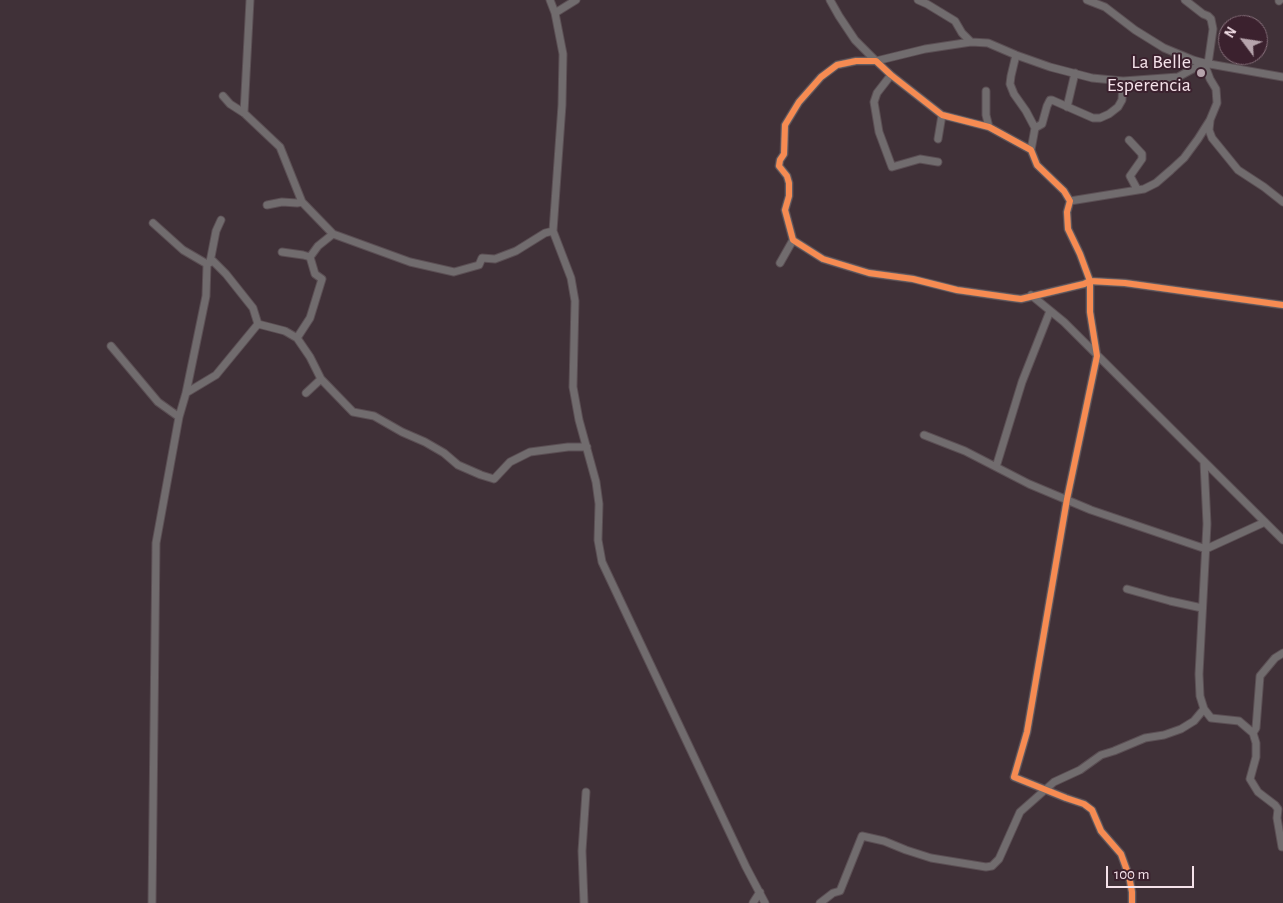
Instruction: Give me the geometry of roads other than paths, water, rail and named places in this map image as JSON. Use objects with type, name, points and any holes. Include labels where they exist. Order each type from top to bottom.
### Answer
[{"type":"street","points":[[244,114],[250,0]]},
{"type":"street","points":[[550,0],[555,13],[562,54],[562,105],[553,232],[571,278],[575,301],[573,387],[579,420],[596,482],[599,504],[598,540],[602,562],[746,867],[765,903]]},
{"type":"street","points":[[555,13],[576,0]]},
{"type":"street","points":[[830,0],[855,40],[891,75],[942,115],[989,127],[1031,150]]},
{"type":"street","points":[[918,0],[955,22],[971,42]]},
{"type":"street","points":[[1087,0],[1105,7],[1135,30],[1164,48],[1206,64],[1283,77]]},
{"type":"street","points":[[1070,201],[1144,189],[1156,183],[1184,158],[1210,120],[1217,104],[1216,89],[1210,79],[1206,64],[1213,29],[1211,19],[1185,0]]},
{"type":"street","points":[[1206,64],[1178,77],[1123,81],[1092,78],[1050,67],[988,43],[971,42],[925,49],[876,61],[856,61],[837,65],[821,77],[799,102],[786,125],[784,154],[778,166],[787,176],[789,183],[789,196],[785,210],[793,240],[823,259],[869,273],[913,279],[956,290],[1000,297],[1021,299],[1090,281],[1135,284],[1283,306]]},
{"type":"street","points":[[1016,55],[1010,84],[1035,128],[1031,150],[1036,165],[1064,191],[1070,201],[1067,212],[1068,229],[1090,281],[1090,312],[1097,356],[1067,499],[1027,732],[1014,777],[1084,804],[1092,810],[1101,831],[1121,854],[1129,876],[1132,903]]},
{"type":"street","points":[[1067,107],[1075,73]]},
{"type":"street","points":[[891,75],[877,93],[874,102],[879,132],[892,167],[920,159],[938,162]]},
{"type":"street","points":[[1035,128],[1042,124],[1050,100],[1093,118],[1105,116],[1118,107],[1122,100],[1123,81]]},
{"type":"street","points":[[986,91],[986,115],[989,127]]},
{"type":"street","points":[[224,96],[230,104],[244,114],[280,147],[302,202],[333,234],[410,262],[454,272],[479,265],[482,258],[495,259],[516,251],[545,233],[553,232]]},
{"type":"street","points":[[938,139],[942,115]]},
{"type":"street","points":[[1210,120],[1209,130],[1212,138],[1238,170],[1283,202]]},
{"type":"street","points":[[1130,140],[1142,154],[1142,159],[1130,176],[1137,189]]},
{"type":"street","points":[[267,205],[282,202],[302,202]]},
{"type":"street","points":[[152,903],[156,543],[179,417],[186,393],[206,296],[208,263],[216,231],[221,220]]},
{"type":"street","points":[[153,222],[183,250],[208,263],[213,261],[253,308],[258,324]]},
{"type":"street","points":[[310,257],[318,246],[333,234]]},
{"type":"street","points":[[780,263],[793,240]]},
{"type":"street","points":[[282,252],[310,257]]},
{"type":"street","points":[[297,338],[310,318],[322,279],[315,274],[310,257]]},
{"type":"street","points":[[1031,295],[1064,322],[1283,540]]},
{"type":"street","points":[[996,467],[1022,382],[1050,311]]},
{"type":"street","points":[[258,324],[285,331],[297,338],[321,379],[353,412],[374,416],[444,453],[458,465],[494,479],[510,462],[530,452],[568,447],[587,447]]},
{"type":"street","points":[[186,393],[216,375],[258,324]]},
{"type":"street","points":[[111,346],[158,402],[179,417]]},
{"type":"street","points":[[306,393],[321,379]]},
{"type":"street","points":[[924,435],[965,451],[1029,484],[1091,510],[1206,549],[1265,522]]},
{"type":"street","points":[[1204,462],[1207,524],[1199,674],[1200,696],[1204,709],[1211,718],[1240,721],[1253,734],[1256,743],[1256,757],[1250,779],[1258,792],[1276,805],[1278,809],[1277,818],[1281,832],[1282,847]]},
{"type":"street","points":[[1127,589],[1202,608]]},
{"type":"street","points":[[1253,734],[1256,728],[1260,676],[1275,658],[1283,653]]},
{"type":"street","points":[[820,903],[833,893],[840,891],[862,836],[884,841],[931,858],[986,867],[992,866],[999,859],[1020,812],[1054,782],[1080,770],[1101,755],[1144,738],[1164,735],[1181,729],[1194,721],[1204,709]]},
{"type":"street","points":[[584,903],[582,850],[586,792]]},
{"type":"street","points":[[752,903],[760,892]]},
{"type":"place","name":"La Belle Esperencia","points":[[1201,73]]}]
